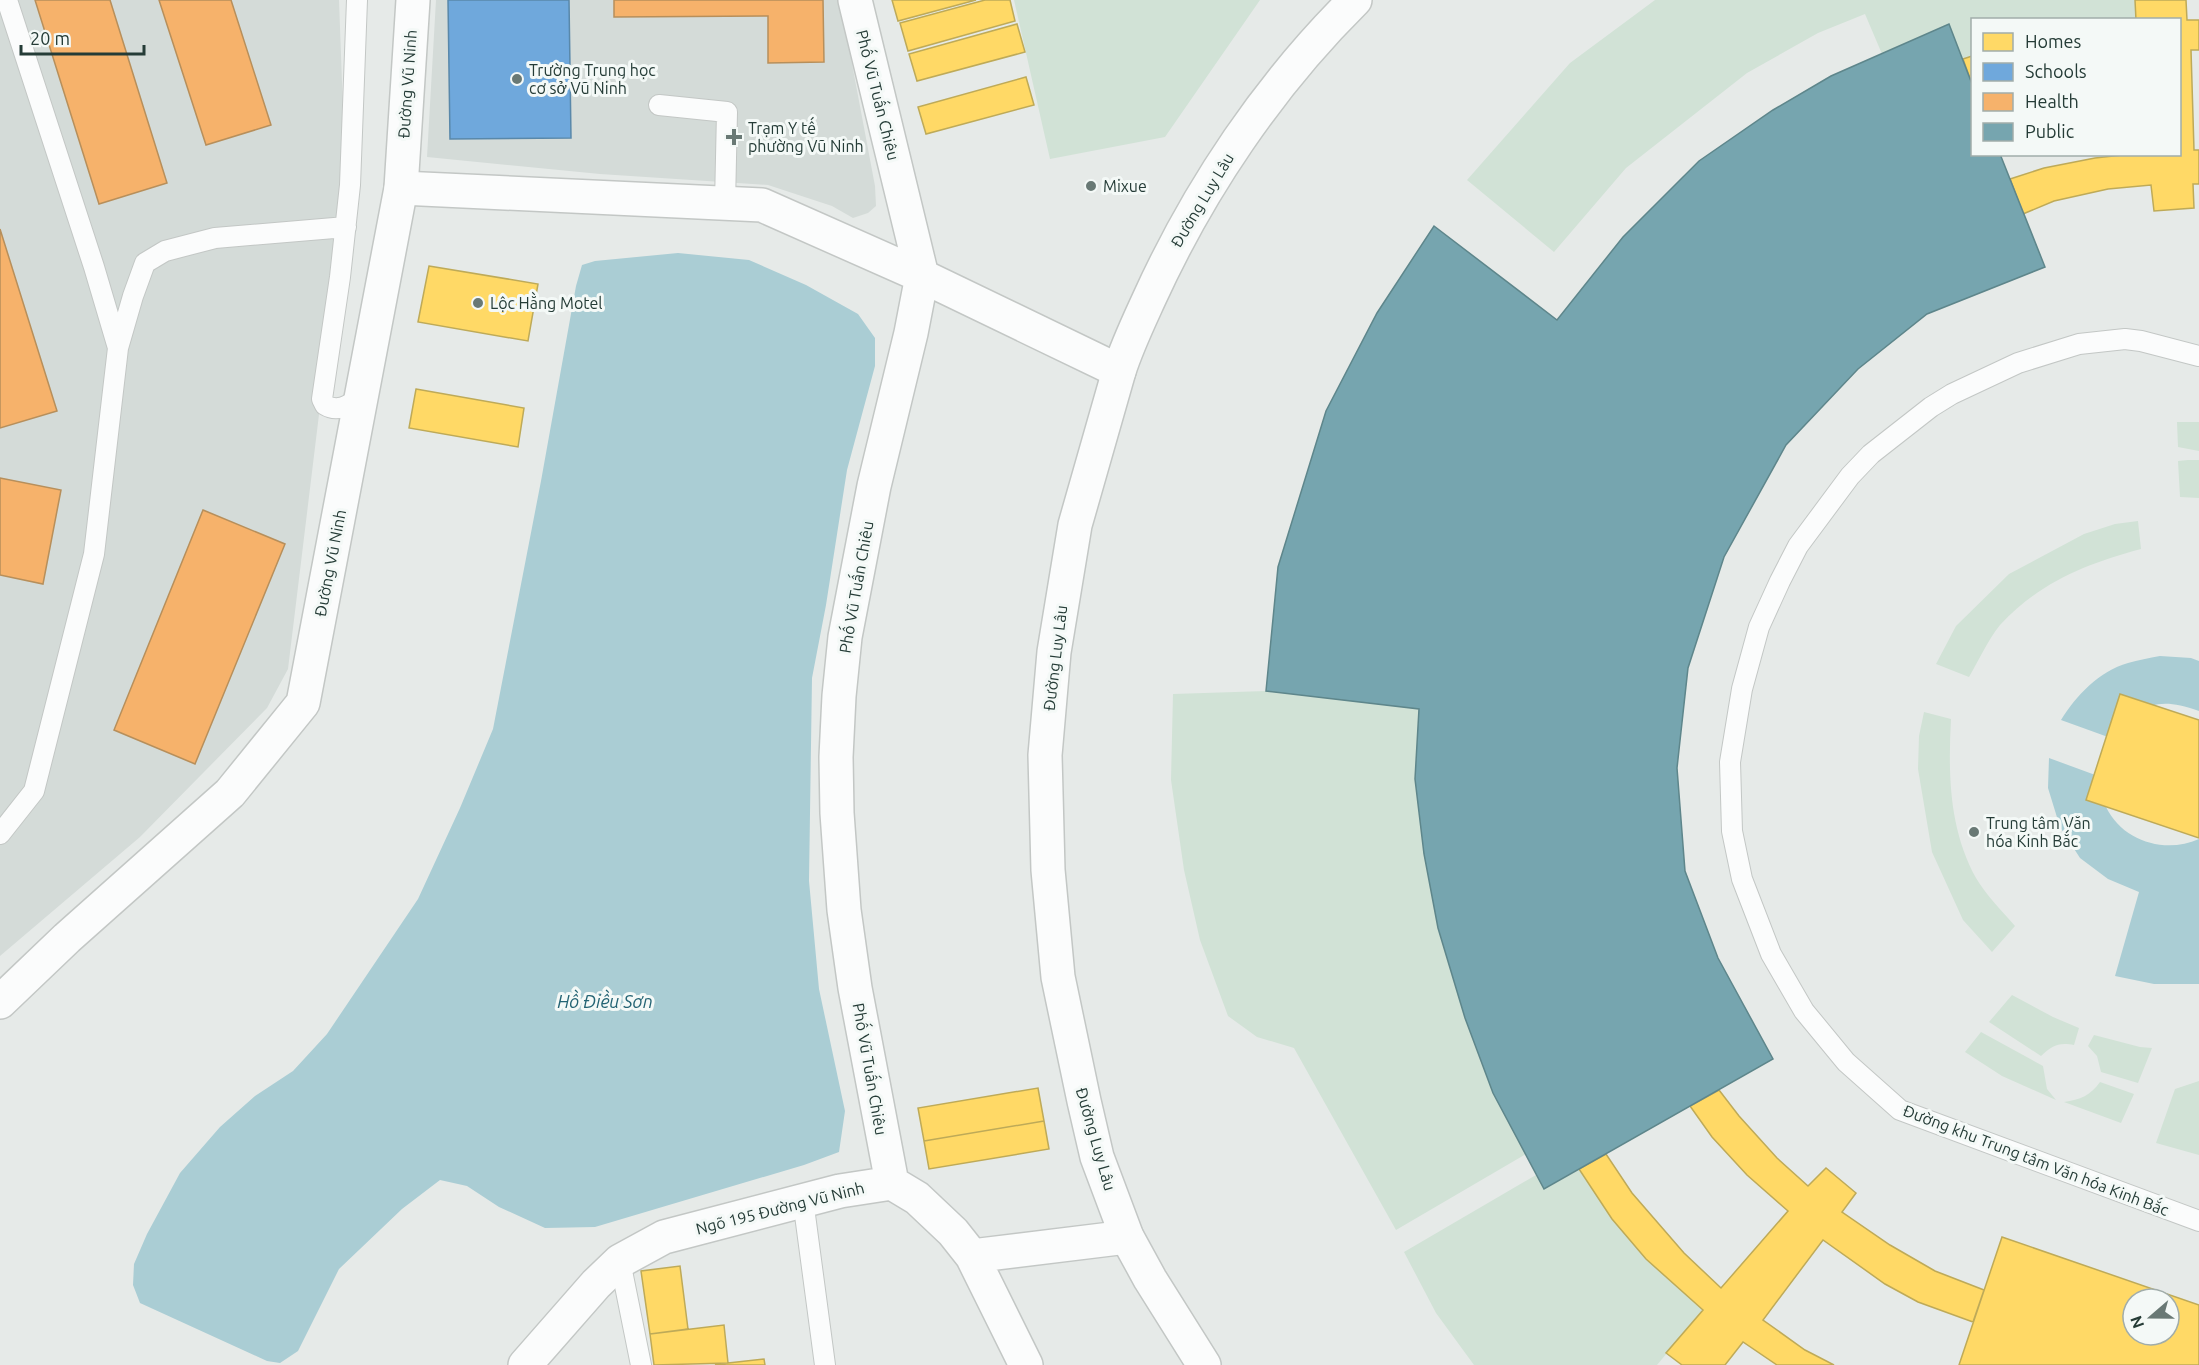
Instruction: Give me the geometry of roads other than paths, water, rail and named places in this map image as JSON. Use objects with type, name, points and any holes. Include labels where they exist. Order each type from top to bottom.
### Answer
[{"type":"street","name":"Đường Vũ Ninh","points":[[0,1002],[68,938],[231,793],[303,704],[401,188],[413,0]]},
{"type":"street","name":"Phố Vũ Tuấn Chiêu","points":[[855,0],[922,276],[911,333],[874,486],[847,626],[839,696],[836,757],[837,813],[844,910],[855,988],[892,1183]]},
{"type":"street","name":"Đường Luy Lâu","points":[[1204,1365],[1150,1279],[1127,1237],[1097,1157],[1058,977],[1048,870],[1045,755],[1054,652],[1075,525],[1119,370],[1170,253],[1229,153],[1281,84],[1332,23],[1356,0]]},
{"type":"street","points":[[401,188],[762,205],[922,276],[1119,370]]},
{"type":"street","points":[[892,1183],[917,1198],[953,1232],[972,1256],[1026,1365]]},
{"type":"street","name":"Ngõ 195 Đường Vũ Ninh","points":[[525,1365],[596,1284],[620,1261],[663,1237],[840,1191],[892,1183]]},
{"type":"street","points":[[972,1256],[1127,1237]]},
{"type":"lane","points":[[7,0],[118,348]]},
{"type":"lane","points":[[357,0],[350,185],[322,399],[325,405],[332,409],[346,407],[362,397]]},
{"type":"lane","points":[[659,105],[727,112],[725,204]]},
{"type":"lane","points":[[0,834],[34,791],[94,554],[118,348],[132,296],[145,263],[165,250],[215,238],[346,227]]},
{"type":"lane","name":"Đường khu Trung tâm Văn hóa Kinh Bắc","points":[[2199,356],[2141,341],[2124,339],[2079,344],[2018,363],[1952,394],[1923,413],[1871,454],[1850,476],[1798,546],[1780,581],[1756,638],[1742,689],[1730,762],[1732,831],[1742,879],[1767,943],[1804,1011],[1846,1062],[1900,1110],[2199,1221]]},
{"type":"lane","points":[[803,1200],[825,1365]]},
{"type":"lane","points":[[620,1261],[641,1365]]},
{"type":"water","name":"Hồ Điều Sơn","points":[[678,253],[749,260],[806,285],[858,314],[875,338],[875,366],[847,470],[812,678],[809,881],[819,989],[845,1111],[839,1152],[804,1165],[595,1227],[545,1228],[499,1207],[467,1186],[440,1180],[402,1209],[339,1269],[298,1351],[280,1363],[267,1361],[140,1303],[133,1285],[134,1264],[147,1234],[180,1173],[220,1127],[255,1096],[293,1071],[327,1034],[418,899],[460,808],[493,729],[576,286],[582,265],[595,261]]},
{"type":"water","points":[[2160,656],[2191,658],[2199,661],[2199,711],[2183,706],[2159,704],[2130,718],[2108,737],[2061,720],[2081,694],[2107,672],[2128,663]]},
{"type":"water","points":[[2049,758],[2098,776],[2106,807],[2123,829],[2134,836],[2160,845],[2186,843],[2199,839],[2199,984],[2154,984],[2115,976],[2139,892],[2108,879],[2080,858],[2060,827],[2048,788]]},
{"type":"place","name":"Trường Trung học cơ sở Vũ Ninh","points":[[517,79]]},
{"type":"place","name":"Trạm Y tế phường Vũ Ninh","points":[[734,137]]},
{"type":"place","name":"Mixue","points":[[1091,186]]},
{"type":"place","name":"Lộc Hằng Motel","points":[[478,303]]},
{"type":"place","name":"Trung tâm Văn hóa Kinh Bắc","points":[[1974,832]]}]
